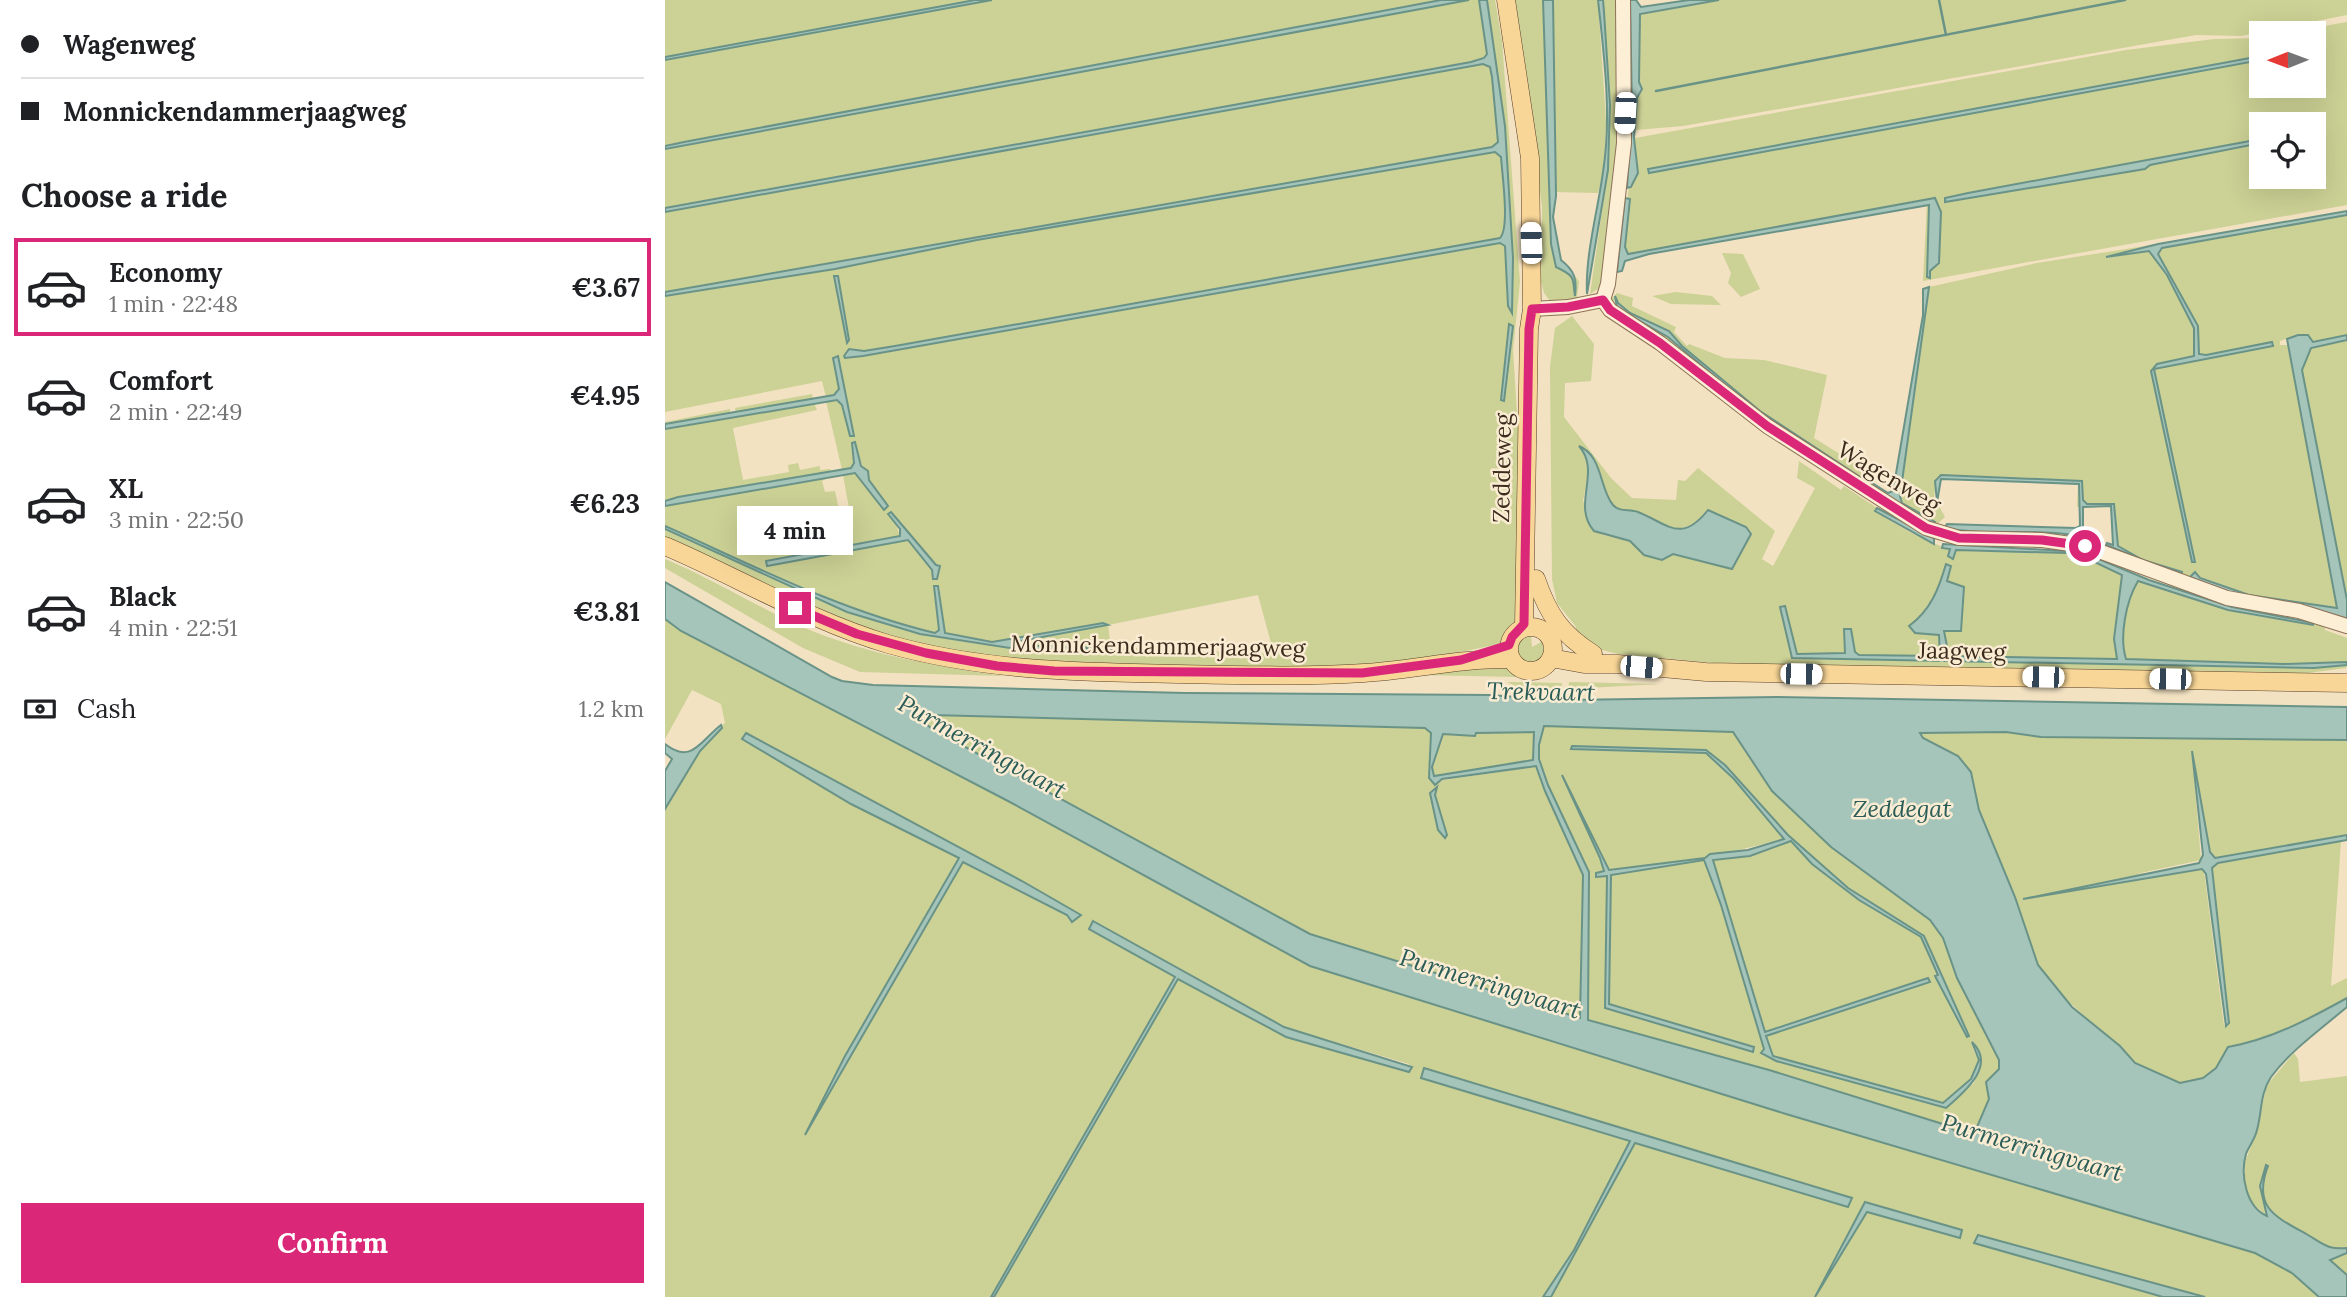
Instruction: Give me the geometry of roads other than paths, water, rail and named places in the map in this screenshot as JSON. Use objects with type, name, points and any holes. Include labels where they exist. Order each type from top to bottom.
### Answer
[{"type":"main road","name":"Zeddeweg","points":[[1506,0],[1520,108],[1520,141],[1529,190],[1532,309],[1529,329],[1530,627]]},
{"type":"main road","name":"Zeddeweg","points":[[1530,627],[1536,579],[1537,328],[1532,309]]},
{"type":"main road","name":"Monnickendammerjaagweg","points":[[665,546],[795,608],[857,634],[926,653],[997,666],[1073,672],[1328,674],[1396,670],[1510,652]]},
{"type":"main road","points":[[1536,579],[1554,622],[1570,639],[1593,654],[1618,664]]},
{"type":"main road","points":[[1530,627],[1549,636],[1552,652],[1542,667],[1532,671],[1522,669],[1510,652],[1515,632],[1530,627]]},
{"type":"main road","points":[[1552,652],[1593,654]]},
{"type":"main road","points":[[1552,652],[1584,664],[1618,664]]},
{"type":"main road","name":"Jaagweg","points":[[1618,664],[1706,672],[2296,680],[2347,683]]},
{"type":"main road","name":"Jaagweg","points":[[2296,680],[2347,676]]},
{"type":"street","points":[[1532,309],[1568,307],[1603,300],[1608,284],[1624,143],[1623,0]]},
{"type":"street","name":"Wagenweg","points":[[1603,300],[1610,310],[1660,343],[1767,426],[1926,528],[1959,538],[2042,540],[2085,546],[2227,598],[2299,611],[2347,626]]},
{"type":"water","points":[[975,0],[992,0],[665,60],[665,57]]},
{"type":"water","points":[[1441,0],[1469,0],[665,149],[665,146],[684,142]]},
{"type":"water","points":[[1479,0],[1487,0],[1505,126],[1513,258],[1512,313],[1508,306],[1505,246],[1500,243],[863,356],[844,356],[849,349],[864,351],[895,346],[1500,238],[1505,223],[1505,200],[1501,157],[1495,152],[977,240],[835,269],[665,296],[665,292],[1492,147],[1498,142],[1492,77],[1490,67],[1483,64],[665,212],[665,208],[1471,62],[1484,58],[1487,54]]},
{"type":"water","points":[[1543,0],[1553,0],[1556,196],[1553,217],[1561,260],[1574,276],[1575,296],[1572,278],[1556,267],[1551,244]]},
{"type":"water","points":[[1598,0],[1603,0],[1610,105],[1608,170],[1587,294],[1588,264],[1607,129]]},
{"type":"water","points":[[1630,0],[1636,0],[1641,7],[1689,0],[1719,0],[1640,14],[1639,82],[1642,89],[1637,98],[1634,138],[1638,173],[1631,187],[1627,188],[1632,109]]},
{"type":"water","points":[[2249,58],[2249,62],[1649,173],[1648,169]]},
{"type":"water","points":[[2249,141],[2249,145],[2150,165],[2145,169],[1945,202],[1945,198]]},
{"type":"water","points":[[1625,198],[1630,199],[1625,247],[1628,254],[1935,198],[1941,212],[1939,263],[1930,271],[1930,278],[1927,277],[1929,205],[1649,254],[1625,261],[1622,271],[1617,272]]},
{"type":"water","points":[[2347,211],[2347,215],[2162,248],[2158,254],[2198,326],[2199,354],[2206,355],[2272,342],[2273,346],[2154,369],[2195,562],[2192,562],[2151,371],[2157,364],[2194,356],[2194,328],[2167,275],[2149,251],[2106,257],[2158,244]]},
{"type":"water","points":[[834,276],[838,276],[849,340],[847,343]]},
{"type":"water","points":[[1929,287],[1900,496],[1902,503],[1935,522],[1934,525],[1869,485],[1872,483],[1888,493],[1893,491],[1923,315],[1923,289]]},
{"type":"water","points":[[1615,296],[1618,303],[1630,313],[1669,331],[1682,346],[1760,411],[1860,477],[1859,480],[1752,408],[1668,337],[1617,308]]},
{"type":"water","points":[[1509,324],[1513,326],[1504,401],[1501,400]]},
{"type":"water","points":[[2308,335],[2313,342],[2347,335],[2347,340],[2311,348],[2302,370],[2347,600],[2347,619],[2232,594],[2190,577],[2195,572],[2200,578],[2249,595],[2337,608],[2287,339]]},
{"type":"water","points":[[838,356],[854,436],[850,436],[842,405],[837,400],[665,429],[665,424],[834,395],[839,389],[833,358]]},
{"type":"water","points":[[855,442],[861,466],[868,471],[869,480],[888,506],[884,510],[855,473],[665,506],[665,501],[678,497],[851,468],[854,463],[852,443]]},
{"type":"water","points":[[1579,446],[1587,451],[1597,465],[1609,498],[1618,509],[1638,512],[1666,526],[1682,529],[1690,526],[1708,510],[1746,527],[1751,534],[1732,569],[1673,554],[1662,560],[1644,555],[1630,541],[1594,531],[1585,510],[1588,467]]},
{"type":"water","points":[[1941,475],[2082,481],[2083,500],[2087,504],[2114,504],[2118,546],[2142,559],[2106,545],[2113,545],[2111,506],[2083,507],[2083,532],[2099,542],[2042,532],[1983,532],[1944,528],[1947,524],[2076,528],[2080,526],[2079,484],[1941,479],[1937,502],[1935,481]]},
{"type":"water","points":[[1877,508],[1934,538],[1934,544],[1875,511]]},
{"type":"water","points":[[891,512],[936,565],[940,566],[937,579],[933,579],[932,570],[908,540],[767,566],[766,561],[900,536],[900,529],[888,514]]},
{"type":"water","points":[[665,526],[831,600],[935,633],[939,630],[934,586],[938,586],[945,633],[992,642],[1103,623],[1108,625],[1015,642],[1015,645],[1120,649],[1023,650],[920,634],[847,612],[665,529]]},
{"type":"water","points":[[1943,544],[2082,552],[2149,580],[2232,607],[2314,623],[2313,625],[2228,610],[2138,581],[2125,619],[2123,640],[2126,659],[2284,664],[2347,662],[2347,665],[2314,668],[1792,658],[1780,607],[1785,606],[1797,654],[1845,653],[1844,629],[1851,629],[1855,652],[1859,655],[1940,656],[1939,635],[1915,633],[1909,626],[1923,613],[1933,598],[1946,564],[1951,566],[1947,581],[1964,587],[1961,631],[1944,631],[1949,656],[2117,659],[2114,639],[2122,575],[2080,555],[2066,553],[1956,550],[1953,559],[1948,556],[1950,549],[1942,548]]},
{"type":"water","points":[[2145,561],[2182,572],[2181,575]]},
{"type":"water","points":[[665,582],[832,677],[873,685],[1185,693],[1489,695],[1565,700],[1777,697],[2347,707],[2347,740],[2041,737],[2006,732],[1920,733],[1923,738],[1958,756],[1971,772],[1979,810],[2015,897],[2038,965],[2072,1007],[2120,1046],[2135,1063],[2180,1083],[2203,1078],[2216,1068],[2228,1047],[2275,1034],[2347,998],[2347,1007],[2297,1049],[2267,1083],[2259,1123],[2244,1162],[2244,1180],[2254,1205],[2267,1216],[2260,1186],[2266,1165],[2268,1166],[2263,1192],[2270,1210],[2286,1223],[2322,1244],[2347,1248],[2347,1253],[2330,1260],[2347,1275],[2347,1297],[2319,1297],[2292,1273],[2255,1253],[1786,1114],[1310,966],[1008,801],[681,631],[665,619]],"holes":[[[931,715],[1425,728],[1431,733],[1429,778],[1435,785],[1442,779],[1536,766],[1583,875],[1580,1018],[1310,934],[925,723]],[[1544,726],[1733,732],[1772,791],[1831,847],[1930,920],[1943,938],[1957,978],[1999,1060],[1999,1069],[1986,1082],[1989,1099],[1977,1127],[1958,1133],[1946,1125],[1769,1070],[1588,1020],[1589,872],[1548,785],[1539,759]],[[1534,732],[1533,760],[1434,776],[1432,767],[1443,734],[1475,736],[1476,733]]]},
{"type":"water","points":[[721,725],[722,728],[700,751],[665,809],[665,771],[672,759],[665,753],[665,744],[674,750],[689,751],[701,744]]},
{"type":"water","points":[[746,733],[1081,915],[1072,922],[1067,915],[963,862],[805,1135],[845,1056],[959,858],[851,804],[742,739]]},
{"type":"water","points":[[1572,746],[1706,750],[1725,765],[1788,835],[1848,888],[1924,936],[1969,1036],[1967,1037],[1935,976],[1938,975],[1921,937],[1859,900],[1812,864],[1791,841],[1750,856],[1713,860],[1765,1032],[1928,978],[1930,982],[1766,1036],[1773,1056],[1943,1103],[1971,1079],[1979,1060],[1972,1042],[1979,1051],[1981,1060],[1980,1069],[1969,1086],[1946,1108],[1776,1061],[1761,1053],[1764,1049],[1721,905],[1704,860],[1611,875],[1609,1004],[1754,1047],[1753,1052],[1605,1008],[1607,876],[1596,877],[1596,873],[1604,871],[1600,858],[1562,775],[1609,870],[1705,858],[1710,854],[1748,850],[1784,839],[1734,779],[1706,753],[1571,749]]},
{"type":"water","points":[[2192,751],[2210,852],[2215,858],[2347,835],[2347,840],[2218,863],[2212,868],[2229,1023],[2226,1026],[2206,874],[2202,869],[2023,899],[2199,863],[2203,855]]},
{"type":"water","points":[[1437,787],[1435,795],[1447,835],[1445,838],[1438,830],[1430,793]]},
{"type":"water","points":[[1093,921],[1284,1027],[1412,1067],[1409,1072],[1286,1037],[1178,979],[994,1297],[991,1297],[1175,977],[1089,929]]},
{"type":"water","points":[[1424,1068],[1852,1198],[1848,1207],[1635,1143],[1551,1297],[1543,1297],[1574,1250],[1630,1141],[1421,1078]]},
{"type":"water","points":[[1865,1202],[1962,1230],[1960,1238],[1867,1212],[1815,1297]]},
{"type":"water","points":[[1978,1235],[2205,1297],[2163,1297],[1974,1243]]},
{"type":"waterway","points":[[1939,0],[1946,35]]},
{"type":"waterway","points":[[1656,91],[2125,0]]},
{"type":"water label","name":"Trekvaart","points":[[1541,692]]},
{"type":"water label","name":"Purmerringvaart","points":[[982,747]]},
{"type":"water label","name":"Zeddegat","points":[[1902,809]]},
{"type":"water label","name":"Purmerringvaart","points":[[1490,984]]},
{"type":"water label","name":"Purmerringvaart","points":[[2032,1148]]}]
